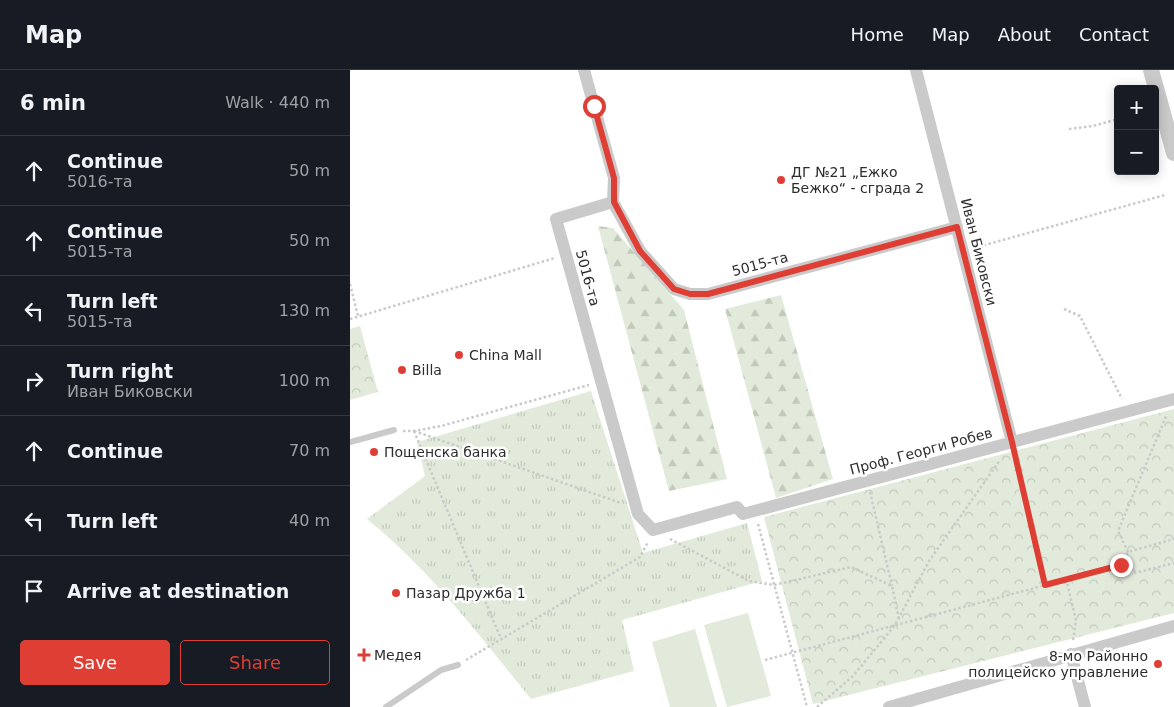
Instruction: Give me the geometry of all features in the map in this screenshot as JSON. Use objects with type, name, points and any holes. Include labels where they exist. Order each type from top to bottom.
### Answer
[{"type":"street","points":[[584,70],[614,178],[614,202]]},
{"type":"street","name":"Иван Биковски","points":[[916,70],[1012,442]]},
{"type":"street","points":[[1152,70],[1174,154]]},
{"type":"street","name":"5015-та","points":[[614,202],[640,251],[674,289],[690,294],[708,294],[957,227]]},
{"type":"street","name":"5016-та","points":[[614,202],[556,218],[638,514],[653,530]]},
{"type":"street","name":"Проф. Георги Робев","points":[[653,530],[737,507],[743,514],[1174,399]]},
{"type":"street","points":[[889,707],[1174,626]]},
{"type":"street","points":[[1071,654],[1085,707]]},
{"type":"lane","points":[[350,442],[394,430]]},
{"type":"lane","points":[[386,707],[442,670],[458,665]]},
{"type":"path","points":[[1068,128],[1093,126],[1114,120]]},
{"type":"path","points":[[963,251],[1165,195]]},
{"type":"path","points":[[350,319],[566,255]]},
{"type":"path","points":[[350,284],[358,316]]},
{"type":"path","points":[[1064,308],[1080,316],[1128,411]]},
{"type":"path","points":[[414,431],[601,382]]},
{"type":"path","points":[[1128,552],[1118,531],[1174,399]]},
{"type":"path","points":[[394,430],[414,431],[618,502],[625,507]]},
{"type":"path","points":[[414,431],[501,639]]},
{"type":"path","points":[[1012,442],[1045,585]]},
{"type":"path","points":[[817,707],[853,676],[896,625],[930,561],[1012,442]]},
{"type":"path","points":[[868,481],[899,619]]},
{"type":"path","points":[[754,511],[807,707]]},
{"type":"path","points":[[458,665],[640,557],[653,530],[749,581],[774,585],[851,567],[892,586]]},
{"type":"path","points":[[1121,565],[1128,552],[1174,539]]},
{"type":"path","points":[[765,660],[1121,565],[1135,574],[1174,563]]},
{"type":"path","points":[[1066,579],[1076,620],[1071,654]]},
{"type":"green space","points":[[598,226],[613,228],[684,310],[727,479],[669,491]]},
{"type":"green space","points":[[781,295],[833,479],[776,498],[725,309]]},
{"type":"green space","points":[[360,326],[378,392],[350,400],[350,329]]},
{"type":"green space","points":[[591,391],[643,553],[747,523],[762,581],[622,620],[634,671],[531,699],[454,604],[412,560],[367,519],[425,476],[417,442]]},
{"type":"green space","points":[[1174,409],[1174,613],[813,704],[764,517]]},
{"type":"green space","points":[[748,613],[771,696],[727,707],[704,625]]},
{"type":"green space","points":[[695,629],[717,707],[670,707],[652,642]]},
{"type":"place","name":"ДГ №21 „Ежко Бежко“ - сграда 2","points":[[781,180]]},
{"type":"place","name":"China Mall","points":[[459,355]]},
{"type":"place","name":"Billa","points":[[402,370]]},
{"type":"place","name":"Пощенска банка","points":[[374,452]]},
{"type":"place","name":"Пазар Дружба 1","points":[[396,593]]},
{"type":"place","name":"Медея","points":[[364,655]]},
{"type":"place","name":"8-мо Районно полицейско управление","points":[[1158,664]]},
{"type":"route","points":[[594,106],[614,178],[614,202],[640,251],[674,289],[690,294],[708,294],[957,227],[1012,442],[1045,585],[1121,565]]}]
